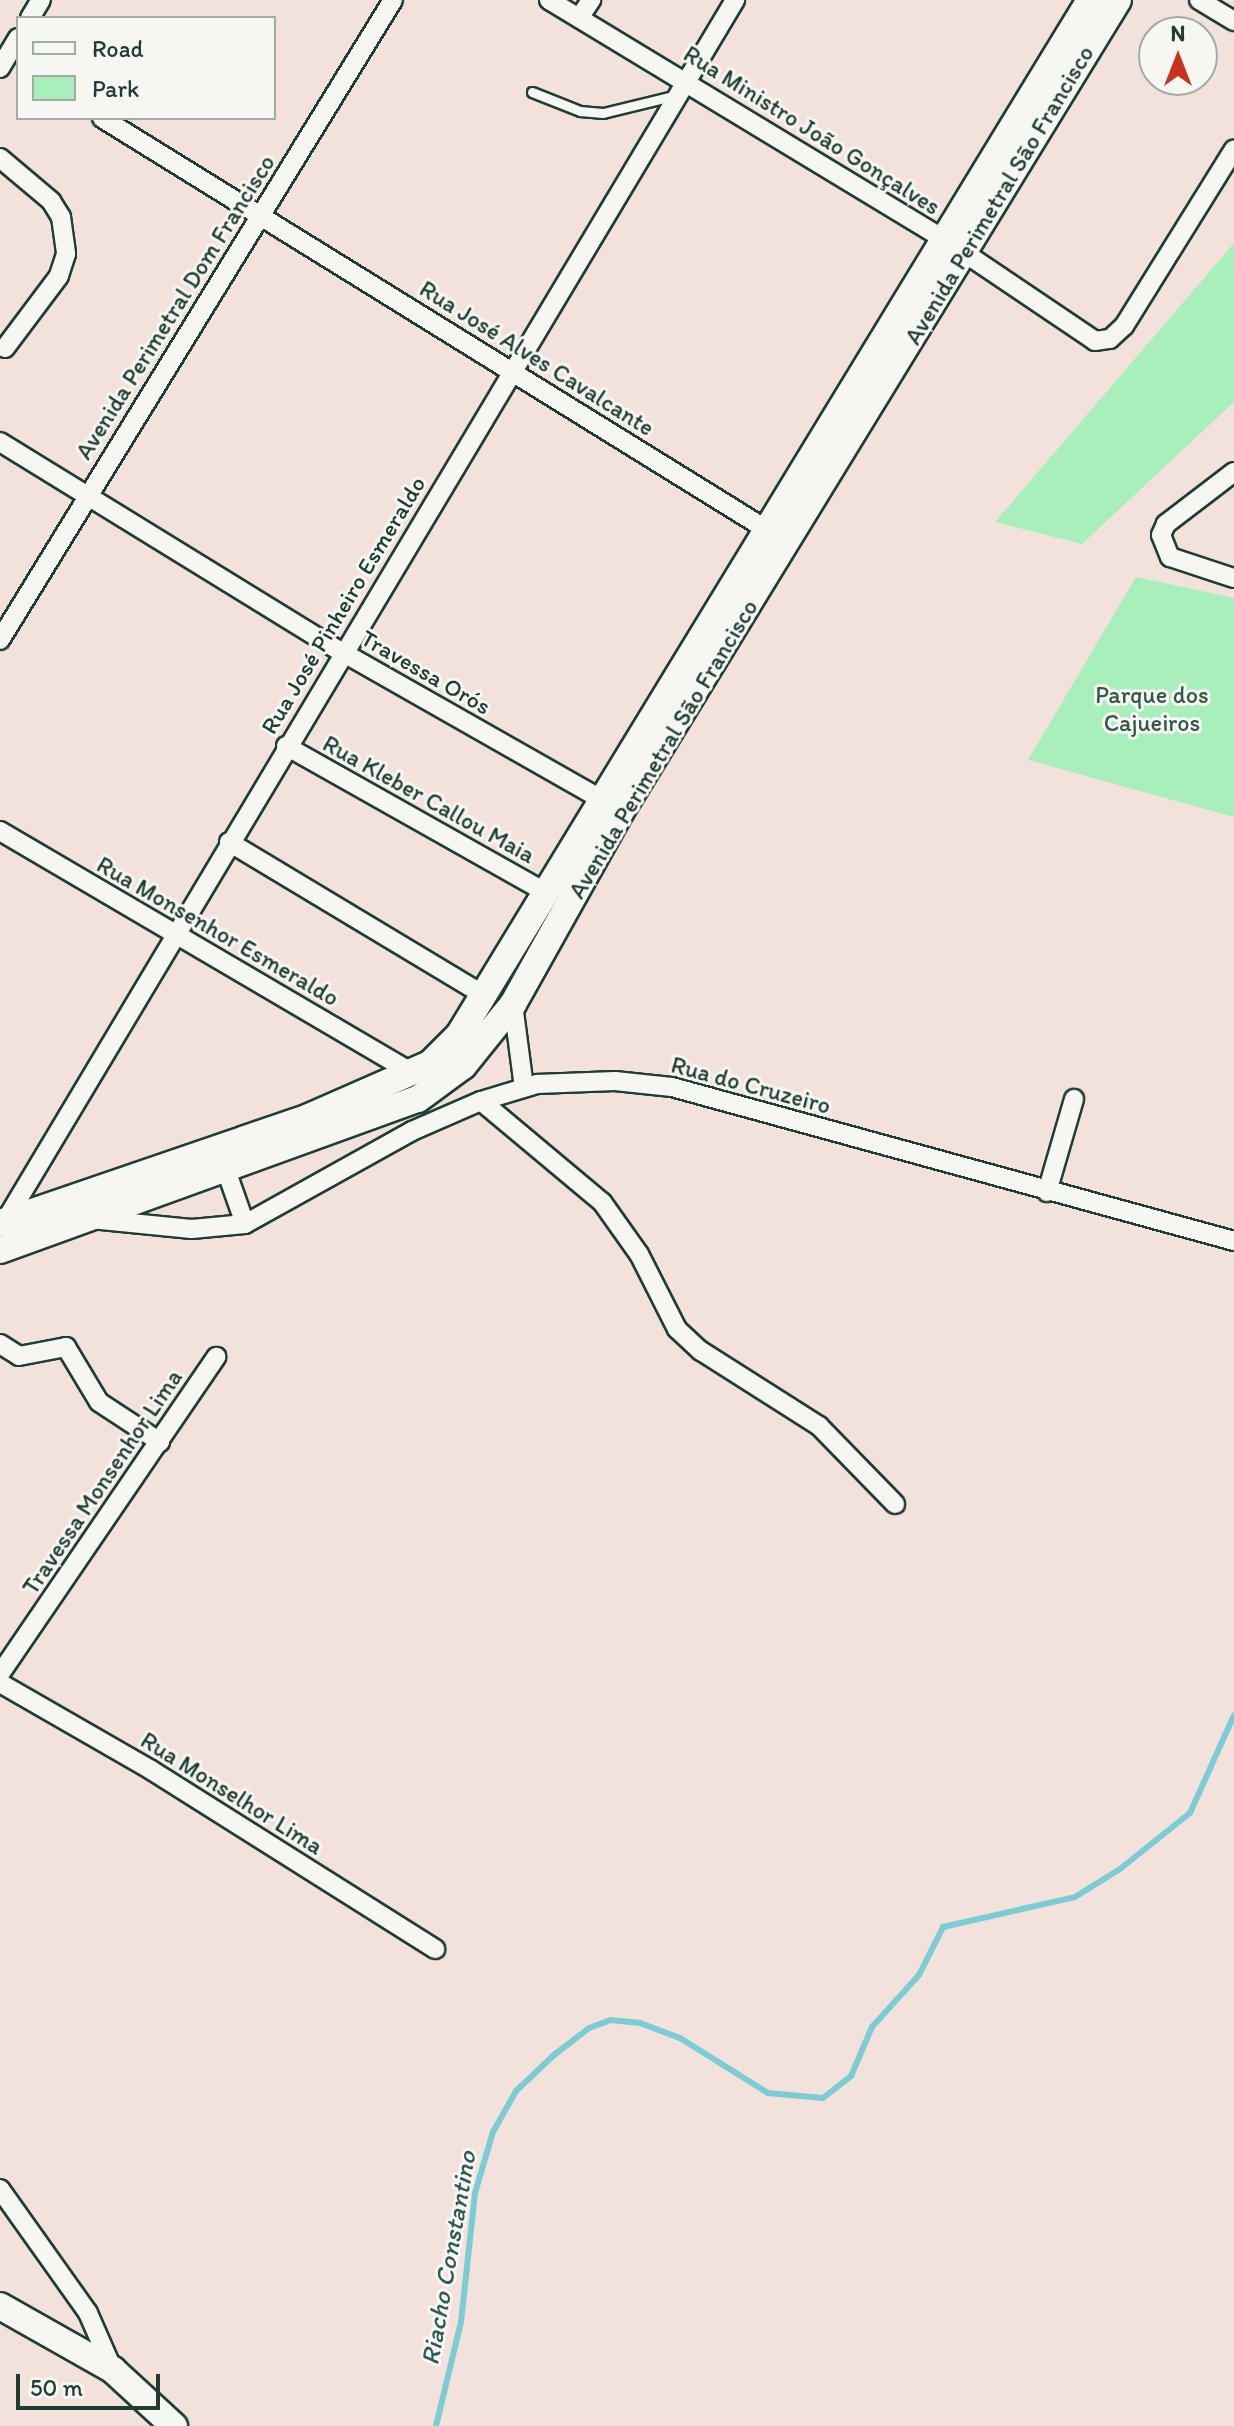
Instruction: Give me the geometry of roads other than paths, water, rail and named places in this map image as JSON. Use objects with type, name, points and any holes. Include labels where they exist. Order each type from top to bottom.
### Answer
[{"type":"main road","name":"Avenida Perimetral São Francisco","points":[[1029,122],[1090,0]]},
{"type":"main road","name":"Avenida Perimetral São Francisco","points":[[1,1228],[309,1117],[412,1073],[445,1051],[485,996],[549,894],[613,806],[1029,122],[1118,0]]},
{"type":"main road","name":"Avenida Perimetral São Francisco","points":[[0,1250],[418,1099],[463,1066],[513,1004],[613,806]]},
{"type":"main road","points":[[0,2306],[113,2370],[174,2426]]},
{"type":"street","name":"Avenida Perimetral Dom Francisco","points":[[0,640],[393,0]]},
{"type":"street","name":"Rua Ministro João Gonçalves","points":[[549,0],[682,87],[954,245],[1085,336],[1104,341],[1124,326],[1234,149]]},
{"type":"street","points":[[579,18],[591,0]]},
{"type":"street","name":"Rua José Pinheiro Esmeraldo","points":[[1,1228],[342,652],[735,0]]},
{"type":"street","points":[[1199,0],[1234,21]]},
{"type":"street","points":[[5,64],[16,42]]},
{"type":"street","name":"Rua José Alves Cavalcante","points":[[105,120],[779,537]]},
{"type":"street","points":[[0,158],[51,201],[63,232],[66,254],[59,276],[5,348]]},
{"type":"street","name":"Travessa Orós","points":[[0,442],[88,493],[342,652],[613,806]]},
{"type":"street","points":[[1234,472],[1166,524],[1161,540],[1170,557],[1234,578]]},
{"type":"street","name":"Rua Kleber Callou Maia","points":[[286,746],[549,894]]},
{"type":"street","name":"Rua Monsenhor Esmeraldo","points":[[0,831],[412,1073]]},
{"type":"street","points":[[229,842],[485,996]]},
{"type":"street","points":[[513,1004],[524,1087]]},
{"type":"street","name":"Rua do Cruzeiro","points":[[84,1219],[192,1229],[245,1224],[412,1131],[481,1101],[524,1087],[575,1080],[672,1087],[1234,1241]]},
{"type":"street","points":[[1047,1192],[1074,1099]]},
{"type":"street","points":[[481,1101],[602,1202],[639,1254],[677,1329],[701,1351],[819,1426],[895,1504]]},
{"type":"street","points":[[226,1170],[245,1224]]},
{"type":"street","points":[[0,1344],[19,1356],[66,1347],[99,1402],[160,1442]]},
{"type":"street","name":"Travessa Monsenhor Lima","points":[[0,1674],[216,1357]]},
{"type":"street","name":"Rua Monselhor Lima","points":[[0,1683],[151,1770],[435,1949]]},
{"type":"street","points":[[0,2189],[88,2313],[113,2370]]},
{"type":"lane","points":[[532,92],[580,111],[603,113],[682,87]]},
{"type":"waterway","name":"Riacho Constantino","points":[[436,2426],[461,2322],[475,2193],[493,2132],[516,2091],[554,2055],[589,2028],[611,2020],[640,2023],[680,2038],[768,2093],[823,2098],[851,2076],[872,2027],[919,1975],[943,1927],[1075,1897],[1120,1869],[1190,1813],[1234,1715]]},
{"type":"park label","name":"Parque dos Cajueiros","points":[[1152,709]]}]
